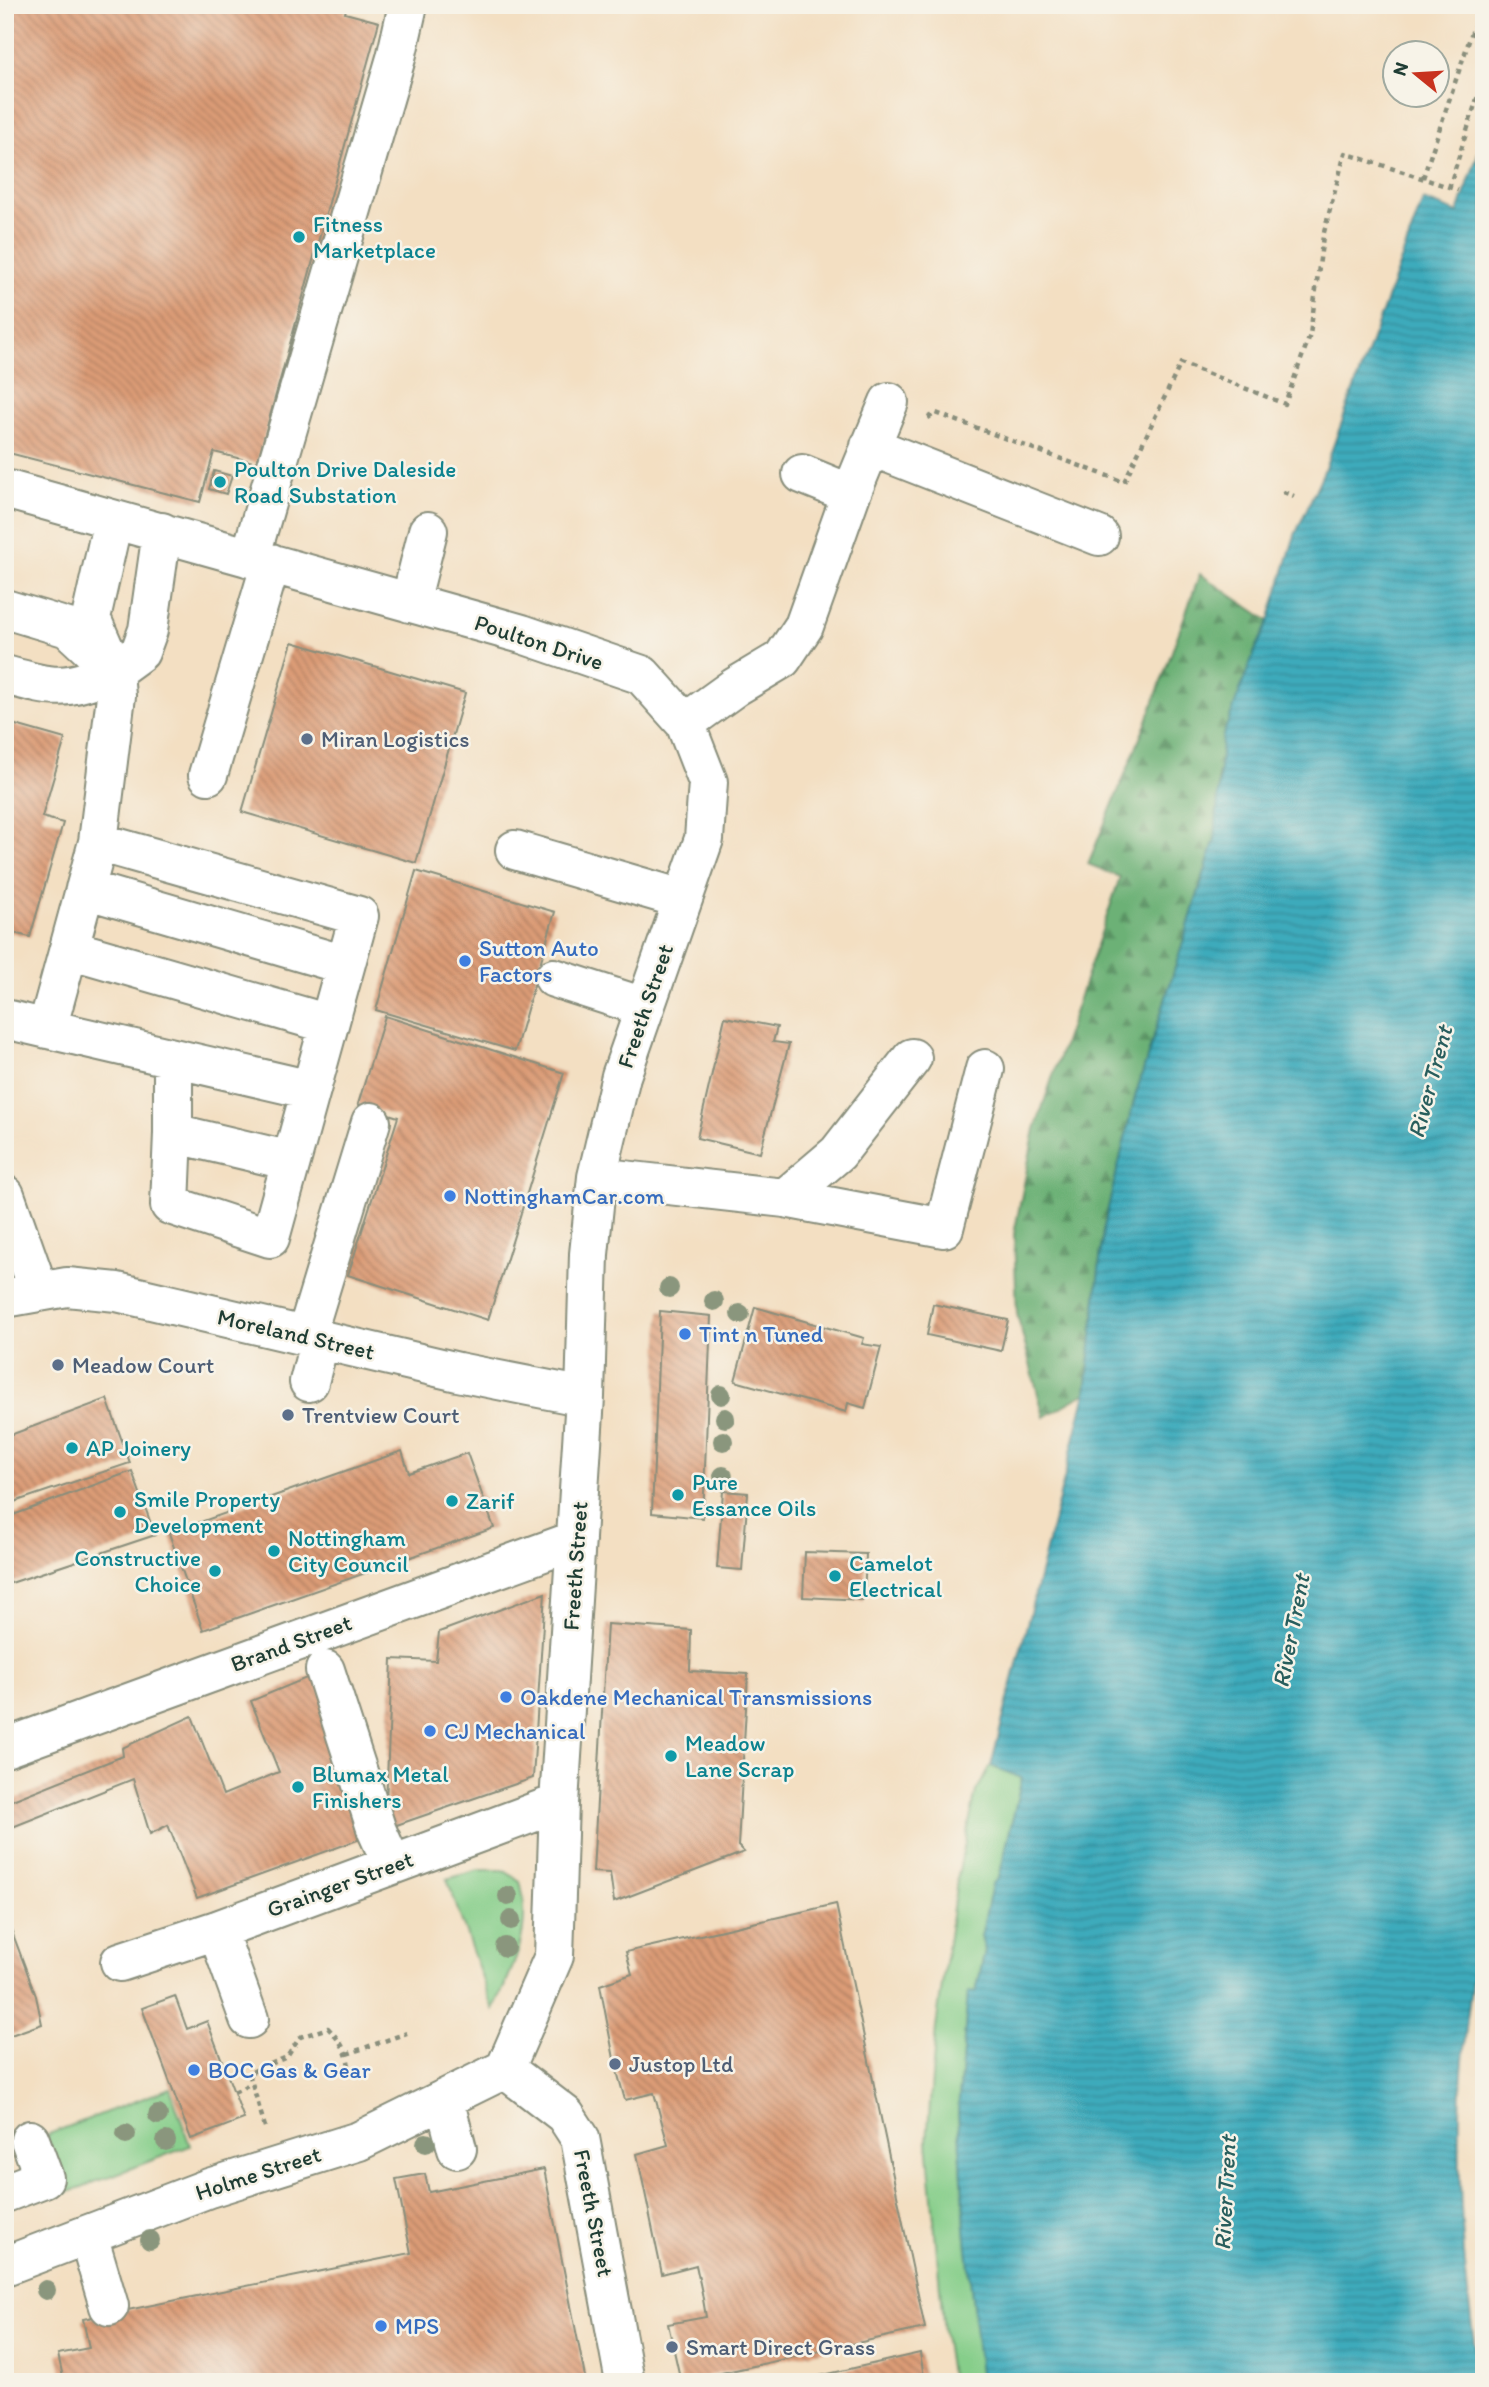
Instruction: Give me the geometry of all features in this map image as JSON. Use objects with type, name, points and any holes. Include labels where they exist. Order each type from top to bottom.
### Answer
[{"type":"street","points":[[208,775],[260,560],[408,5]]},
{"type":"street","points":[[685,723],[735,687],[782,659],[804,626],[851,494],[881,421],[1099,536]]},
{"type":"street","points":[[802,474],[851,494]]},
{"type":"street","name":"Poulton Drive","points":[[5,489],[113,520],[160,542],[260,560],[522,634],[642,675],[685,723]]},
{"type":"street","points":[[47,1029],[98,842],[116,696],[114,671],[91,618],[113,520]]},
{"type":"street","points":[[410,603],[428,531]]},
{"type":"street","points":[[5,675],[53,688],[86,682],[114,671],[140,652],[148,630],[160,542]]},
{"type":"street","points":[[5,609],[68,628],[114,671]]},
{"type":"street","name":"Freeth Street","points":[[625,2382],[580,2138],[565,2115],[505,2069],[554,1956],[559,1803],[585,1397],[589,1255],[597,1177],[621,1076],[704,839],[708,782],[685,723]]},
{"type":"street","points":[[98,842],[359,916],[270,1238],[170,1205],[173,1058]]},
{"type":"street","points":[[515,850],[682,899]]},
{"type":"street","points":[[85,889],[345,965]]},
{"type":"street","points":[[69,949],[329,1024]]},
{"type":"street","points":[[554,978],[644,1007]]},
{"type":"street","points":[[5,1019],[311,1090]]},
{"type":"street","points":[[785,1199],[838,1153],[912,1058]]},
{"type":"street","points":[[597,1177],[785,1199],[944,1228],[985,1069]]},
{"type":"street","points":[[309,1382],[313,1338],[371,1122]]},
{"type":"street","points":[[173,1133],[291,1161]]},
{"type":"street","points":[[5,1195],[22,1295]]},
{"type":"street","name":"Moreland Street","points":[[22,1295],[67,1287],[117,1292],[458,1372],[585,1397]]},
{"type":"street","name":"Brand Street","points":[[5,1748],[576,1539]]},
{"type":"street","points":[[325,1670],[377,1831],[392,1864]]},
{"type":"street","name":"Grainger Street","points":[[108,1965],[216,1930],[559,1803]]},
{"type":"street","points":[[216,1930],[249,2019]]},
{"type":"street","name":"Holme Street","points":[[5,2266],[209,2188],[359,2141],[505,2069]]},
{"type":"street","points":[[444,2099],[457,2149]]},
{"type":"street","points":[[5,2193],[44,2178],[30,2140]]},
{"type":"street","points":[[88,2235],[109,2306]]},
{"type":"path","points":[[1475,5],[1477,17]]},
{"type":"path","points":[[1423,178],[1477,17],[1484,6]]},
{"type":"path","points":[[1449,188],[1484,75]]},
{"type":"path","points":[[881,421],[908,431],[936,413],[1124,482],[1181,363],[1285,404],[1310,335],[1323,236],[1345,153],[1458,190]]},
{"type":"path","points":[[1283,492],[1294,496]]},
{"type":"path","points":[[266,2129],[249,2073],[287,2057],[300,2037],[328,2028],[347,2054],[349,2067],[328,2075]]},
{"type":"path","points":[[347,2054],[407,2032]]},
{"type":"path","points":[[234,2092],[252,2083]]},
{"type":"green space","points":[[1200,574],[1269,621],[1254,653],[1218,776],[1219,817],[1215,839],[1135,1097],[1103,1230],[1086,1393],[1044,1417],[1017,1314],[1014,1234],[1035,1129],[1120,877],[1088,864],[1145,726]]},
{"type":"green space","points":[[991,1766],[1022,1778],[999,1878],[981,1936],[985,1950],[976,1993],[968,1992],[958,2111],[965,2229],[980,2373],[985,2374],[985,2382],[951,2382],[944,2334],[927,2141],[936,2027],[957,1880],[976,1791]]},
{"type":"green space","points":[[479,1870],[503,1870],[520,1881],[523,1898],[523,1931],[519,1947],[493,2010],[447,1879]]},
{"type":"green space","points":[[170,2088],[190,2146],[66,2193],[46,2135]]},
{"type":"water","name":"River Trent","points":[[1484,136],[1484,1914],[1465,2033],[1459,2148],[1465,2263],[1480,2382],[985,2382],[985,2374],[980,2374],[965,2229],[958,2111],[968,1992],[976,1993],[985,1950],[981,1936],[992,1884],[999,1878],[1022,1778],[991,1766],[1086,1393],[1103,1231],[1135,1097],[1215,839],[1222,738],[1269,621],[1295,535],[1324,471],[1423,200],[1458,213]]},
{"type":"building","points":[[5,5],[347,5],[345,13],[379,22],[257,463],[214,452],[200,502],[5,452]]},
{"type":"building","name":"Poulton Drive Daleside Road Substation","points":[[214,471],[232,476],[226,494],[209,489]]},
{"type":"building","points":[[292,642],[465,693],[416,863],[242,812]]},
{"type":"building","points":[[5,722],[65,739],[42,817],[63,823],[30,937],[9,932],[6,943]]},
{"type":"building","name":"Sutton Auto Factors","points":[[416,871],[555,912],[515,1051],[376,1010]]},
{"type":"building","name":"NottinghamCar.com","points":[[385,1016],[564,1073],[488,1320],[348,1275],[398,1117],[358,1104]]},
{"type":"building","points":[[725,1017],[777,1027],[773,1042],[789,1044],[760,1153],[697,1138]]},
{"type":"building","points":[[933,1304],[1008,1320],[1001,1351],[927,1335]]},
{"type":"building","points":[[755,1307],[864,1338],[862,1344],[881,1347],[865,1408],[848,1403],[846,1412],[735,1381]]},
{"type":"building","points":[[660,1311],[711,1316],[703,1518],[652,1513]]},
{"type":"building","name":"AP Joinery","points":[[107,1399],[130,1463],[5,1505],[5,1437]]},
{"type":"building","points":[[402,1451],[409,1473],[467,1453],[494,1528],[203,1630],[169,1533]]},
{"type":"building","points":[[132,1471],[155,1535],[5,1585],[5,1518]]},
{"type":"building","points":[[723,1491],[748,1493],[742,1570],[717,1568]]},
{"type":"building","name":"Camelot Electrical","points":[[805,1552],[866,1554],[864,1600],[803,1597]]},
{"type":"building","points":[[545,1593],[533,1778],[385,1829],[392,1659],[436,1661],[439,1632]]},
{"type":"building","name":"Meadow Lane Scrap","points":[[607,1624],[691,1630],[690,1671],[748,1674],[738,1846],[744,1852],[614,1902],[610,1873],[593,1872]]},
{"type":"building","name":"Blumax Metal Finishers","points":[[316,1674],[369,1836],[197,1898],[168,1825],[150,1834],[133,1779],[5,1830],[5,1803],[123,1756],[122,1748],[192,1716],[223,1795],[279,1772],[251,1701]]},
{"type":"building","points":[[836,1904],[925,2328],[681,2382],[668,2324],[706,2317],[702,2293],[696,2265],[662,2274],[637,2154],[668,2145],[654,2093],[625,2100],[615,2064],[600,1985],[632,1974],[626,1952]]},
{"type":"building","points":[[5,1913],[36,1996],[42,2024],[5,2037]]},
{"type":"building","points":[[175,1996],[187,2029],[207,2021],[244,2119],[191,2139],[142,2008]]},
{"type":"building","points":[[544,2169],[586,2382],[64,2382],[58,2354],[89,2348],[83,2319],[411,2253],[396,2179],[425,2174],[429,2192]]},
{"type":"building","points":[[920,2353],[925,2382],[797,2382],[797,2381]]},
{"type":"place","name":"Fitness Marketplace","points":[[299,237]]},
{"type":"place","name":"Poulton Drive Daleside Road Substation","points":[[220,482]]},
{"type":"place","name":"Miran Logistics","points":[[307,739]]},
{"type":"place","name":"Sutton Auto Factors","points":[[465,961]]},
{"type":"place","name":"NottinghamCar.com","points":[[450,1196]]},
{"type":"place","name":"Tint n Tuned","points":[[685,1334]]},
{"type":"place","name":"Meadow Court","points":[[58,1365]]},
{"type":"place","name":"Trentview Court","points":[[288,1415]]},
{"type":"place","name":"AP Joinery","points":[[72,1448]]},
{"type":"place","name":"Pure Essance Oils","points":[[678,1495]]},
{"type":"place","name":"Zarif","points":[[452,1501]]},
{"type":"place","name":"Smile Property Development","points":[[120,1512]]},
{"type":"place","name":"Nottingham City Council","points":[[274,1551]]},
{"type":"place","name":"Constructive Choice","points":[[215,1571]]},
{"type":"place","name":"Camelot Electrical","points":[[835,1576]]},
{"type":"place","name":"Oakdene Mechanical Transmissions","points":[[506,1697]]},
{"type":"place","name":"CJ Mechanical","points":[[430,1731]]},
{"type":"place","name":"Meadow Lane Scrap","points":[[671,1756]]},
{"type":"place","name":"Blumax Metal Finishers","points":[[298,1787]]},
{"type":"place","name":"Justop Ltd","points":[[615,2064]]},
{"type":"place","name":"BOC Gas & Gear","points":[[194,2070]]},
{"type":"place","name":"MPS","points":[[381,2326]]},
{"type":"place","name":"Smart Direct Grass","points":[[672,2347]]}]
